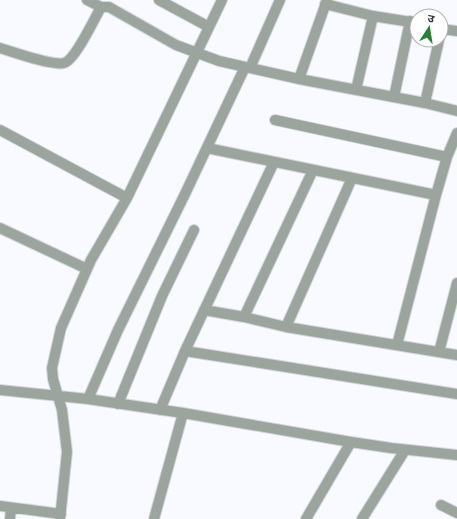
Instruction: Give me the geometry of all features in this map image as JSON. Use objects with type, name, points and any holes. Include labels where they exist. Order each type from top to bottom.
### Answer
[{"type":"street","points":[[87,0],[101,7],[109,7],[116,10],[176,45],[196,54],[218,61],[299,79],[425,103],[457,111]]},
{"type":"street","points":[[159,0],[209,27]]},
{"type":"street","points":[[0,506],[60,516],[67,452],[65,430],[52,368],[53,357],[61,328],[91,260],[127,198],[222,0]]},
{"type":"street","points":[[88,399],[118,330],[280,0]]},
{"type":"street","points":[[299,79],[326,2],[374,16],[409,21]]},
{"type":"street","points":[[0,48],[47,61],[64,63],[68,61],[77,50],[101,7]]},
{"type":"street","points":[[356,90],[374,16]]},
{"type":"street","points":[[394,97],[409,38]]},
{"type":"street","points":[[425,103],[437,48]]},
{"type":"street","points":[[274,120],[447,157]]},
{"type":"street","points":[[0,130],[127,198]]},
{"type":"street","points":[[397,346],[436,195],[447,157],[457,133]]},
{"type":"street","points":[[207,148],[436,195]]},
{"type":"street","points":[[160,410],[204,310],[274,162]]},
{"type":"street","points":[[244,317],[313,170]]},
{"type":"street","points":[[286,327],[352,178]]},
{"type":"street","points":[[0,228],[87,269]]},
{"type":"street","points":[[118,404],[162,296],[194,230]]},
{"type":"street","points":[[439,352],[457,284]]},
{"type":"street","points":[[204,310],[244,317],[286,327],[457,355]]},
{"type":"street","points":[[185,352],[457,394]]},
{"type":"street","points":[[0,390],[88,399],[183,413],[351,442],[405,450],[457,455]]},
{"type":"street","points":[[154,519],[183,413]]},
{"type":"street","points":[[306,519],[351,442]]},
{"type":"street","points":[[362,519],[405,450]]},
{"type":"street","points":[[441,505],[457,513]]},
{"type":"street","points":[[10,519],[11,508]]}]
